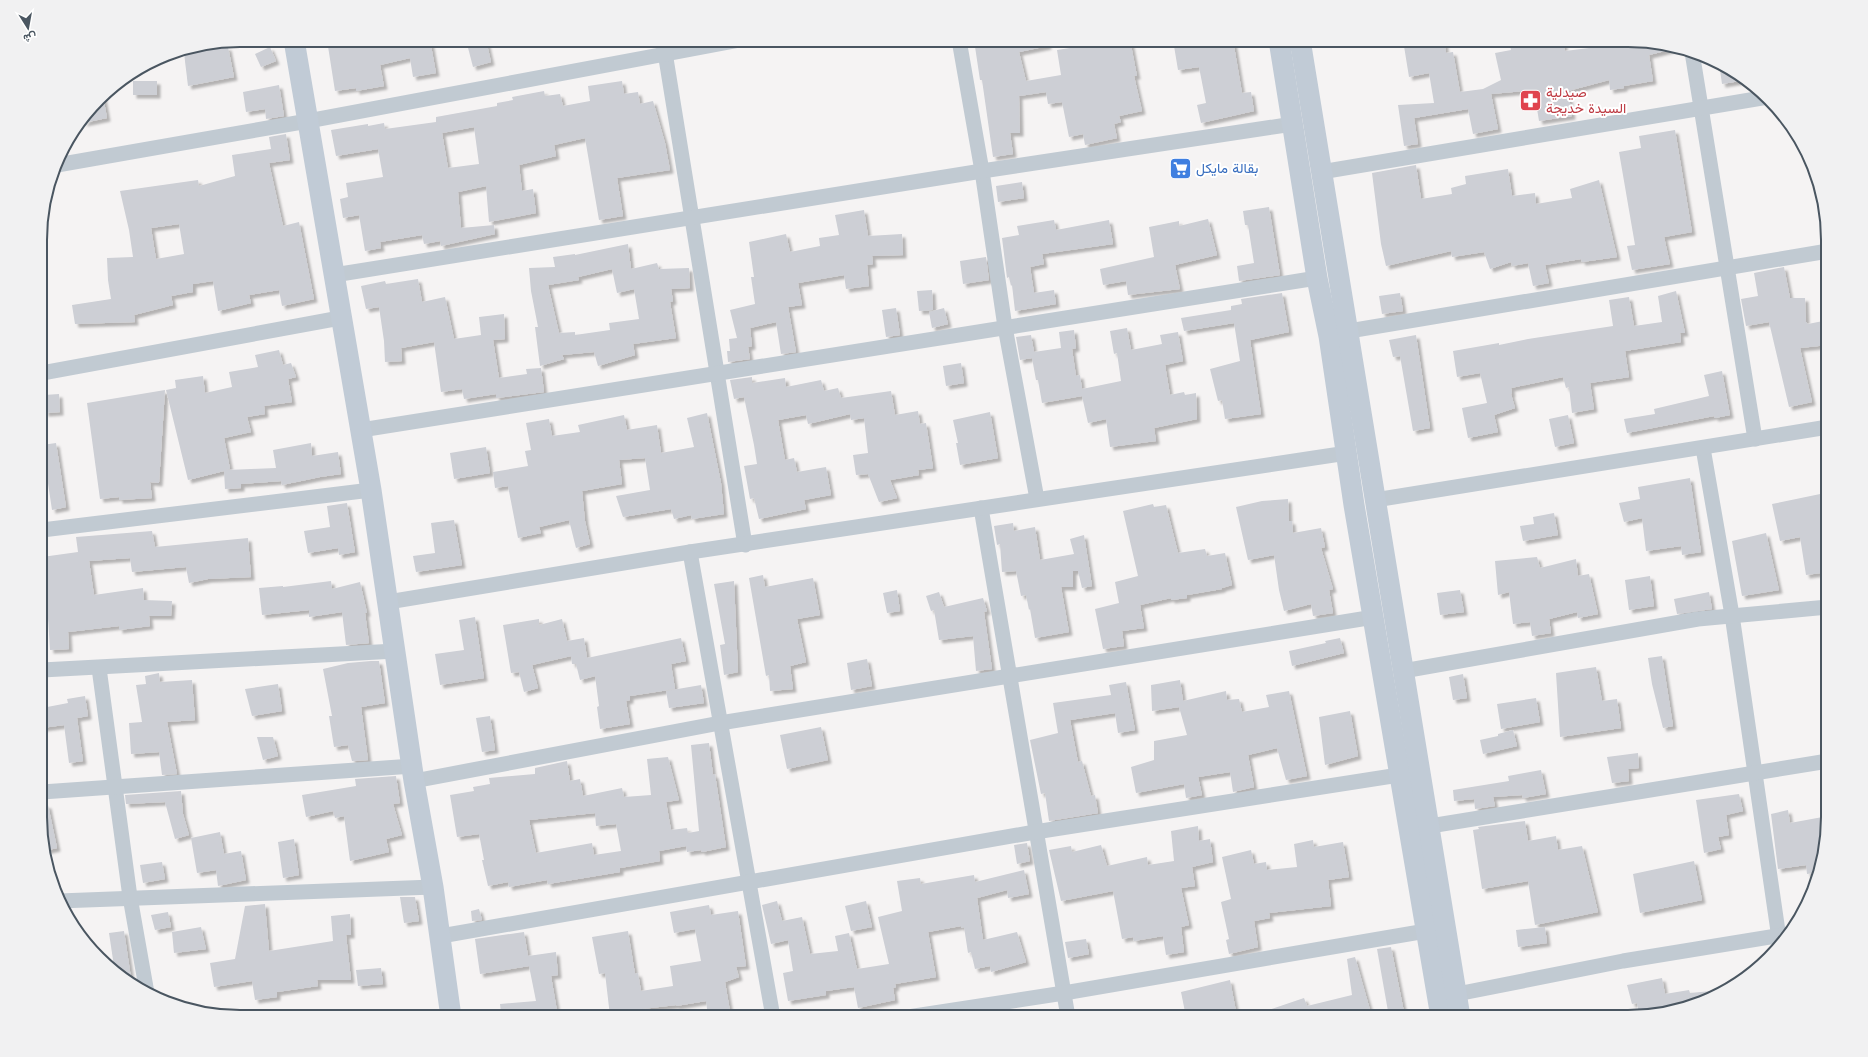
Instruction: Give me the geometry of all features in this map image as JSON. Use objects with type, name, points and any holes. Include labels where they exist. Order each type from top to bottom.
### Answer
[{"type":"main road","points":[[295,47],[340,318],[371,490],[414,774],[441,936],[450,1010]]},
{"type":"main road","points":[[1280,47],[1317,278],[1329,336],[1354,505],[1440,1010]]},
{"type":"main road","points":[[1301,47],[1349,331],[1375,500],[1430,826],[1459,1010]]},
{"type":"street","points":[[63,164],[308,121],[659,47]]},
{"type":"street","points":[[664,47],[690,217],[745,545]]},
{"type":"street","points":[[960,47],[982,170],[1006,327],[1037,500]]},
{"type":"street","points":[[1693,58],[1756,439]]},
{"type":"street","points":[[1321,172],[1759,98]]},
{"type":"street","points":[[334,275],[982,170],[1293,124]]},
{"type":"street","points":[[1349,331],[1821,252]]},
{"type":"street","points":[[361,430],[1317,278]]},
{"type":"street","points":[[47,372],[340,318]]},
{"type":"street","points":[[1375,500],[1821,428]]},
{"type":"street","points":[[1703,448],[1732,615],[1755,773],[1781,934]]},
{"type":"street","points":[[388,602],[690,552],[745,545],[1347,453]]},
{"type":"street","points":[[47,529],[371,490]]},
{"type":"street","points":[[981,508],[1011,676],[1035,832],[1067,1010]]},
{"type":"street","points":[[690,552],[772,1010]]},
{"type":"street","points":[[1403,670],[1698,619],[1821,608]]},
{"type":"street","points":[[47,792],[114,787],[414,774],[720,723],[1374,618]]},
{"type":"street","points":[[47,670],[396,651]]},
{"type":"street","points":[[99,668],[130,897],[146,985]]},
{"type":"street","points":[[1430,826],[1611,795],[1821,762]]},
{"type":"street","points":[[441,936],[1035,832],[1399,775]]},
{"type":"street","points":[[66,901],[130,897],[433,887]]},
{"type":"street","points":[[954,1010],[1064,993],[1426,931]]},
{"type":"street","points":[[1457,994],[1623,961],[1778,939]]},
{"type":"building","points":[[228,47],[234,77],[188,86],[184,55]]},
{"type":"building","points":[[270,47],[276,61],[261,67],[255,54]]},
{"type":"building","points":[[328,47],[431,47],[436,73],[413,77],[410,58],[380,65],[384,86],[356,91],[356,88],[335,91]]},
{"type":"building","points":[[468,47],[488,47],[491,62],[473,67]]},
{"type":"building","points":[[975,47],[1043,47],[1019,52],[1026,81],[1061,75],[1057,50],[1076,47],[1131,47],[1137,76],[1134,76],[1142,111],[1119,116],[1121,122],[1114,124],[1117,138],[1085,145],[1083,134],[1069,137],[1062,102],[1048,104],[1046,92],[1019,96],[1020,133],[1010,133],[1013,154],[993,157],[982,80],[980,80]]},
{"type":"building","points":[[1174,47],[1234,47],[1242,93],[1251,92],[1254,111],[1201,123],[1197,105],[1206,103],[1199,67],[1178,70]]},
{"type":"building","points":[[1404,47],[1445,47],[1446,53],[1453,52],[1460,92],[1483,89],[1501,80],[1495,53],[1511,50],[1510,47],[1564,47],[1565,51],[1597,47],[1641,47],[1665,51],[1649,55],[1653,81],[1610,90],[1609,80],[1568,91],[1572,116],[1539,121],[1534,90],[1491,94],[1498,129],[1473,134],[1468,109],[1414,118],[1418,144],[1404,146],[1398,105],[1434,103],[1429,73],[1409,77]]},
{"type":"building","points":[[1720,70],[1738,81],[1722,84]]},
{"type":"building","points":[[133,81],[157,81],[157,95],[133,95]]},
{"type":"building","points":[[622,81],[624,94],[638,92],[640,104],[653,101],[665,143],[670,170],[617,178],[623,216],[599,220],[585,138],[554,145],[556,156],[519,165],[522,191],[533,189],[536,213],[489,222],[486,186],[458,192],[461,228],[494,225],[495,234],[441,246],[440,241],[424,244],[422,235],[380,242],[381,248],[365,251],[359,215],[343,218],[340,199],[348,197],[346,183],[383,177],[378,149],[336,156],[331,130],[368,124],[368,126],[384,123],[385,129],[436,122],[436,117],[497,106],[497,103],[513,100],[512,97],[544,91],[545,96],[560,94],[563,106],[590,101],[588,86]],"holes":[[[474,127],[479,164],[448,168],[442,133]]]},
{"type":"building","points":[[279,85],[284,116],[266,119],[265,109],[246,112],[243,92]]},
{"type":"building","points":[[104,102],[107,118],[87,122]]},
{"type":"building","points":[[1675,130],[1692,232],[1664,237],[1670,264],[1632,270],[1627,246],[1635,245],[1619,152],[1641,148],[1639,136]]},
{"type":"building","points":[[286,134],[290,160],[269,163],[283,226],[299,222],[314,299],[282,306],[279,290],[249,295],[251,303],[218,311],[213,281],[193,284],[193,292],[171,296],[173,305],[134,315],[135,322],[75,324],[72,305],[111,299],[107,258],[133,257],[129,230],[120,191],[198,180],[199,186],[235,176],[232,155],[271,149],[269,137]],"holes":[[[179,224],[184,254],[156,259],[151,228]]]},
{"type":"building","points":[[1416,165],[1421,199],[1452,194],[1451,188],[1466,184],[1465,176],[1508,169],[1512,196],[1535,193],[1536,204],[1572,198],[1570,189],[1599,180],[1617,257],[1582,262],[1581,259],[1545,265],[1549,283],[1533,286],[1528,263],[1512,266],[1511,262],[1490,269],[1484,252],[1452,257],[1451,251],[1386,266],[1381,244],[1372,173]]},
{"type":"building","points":[[1022,182],[1024,198],[998,202],[996,186]]},
{"type":"building","points":[[1269,207],[1280,275],[1239,281],[1237,266],[1254,263],[1248,225],[1245,225],[1243,211]]},
{"type":"building","points":[[864,210],[868,236],[902,234],[903,255],[872,256],[873,264],[867,265],[869,286],[846,289],[844,275],[798,283],[802,305],[788,307],[796,352],[781,354],[776,322],[750,328],[752,346],[748,347],[750,359],[728,362],[727,351],[730,351],[729,339],[737,338],[730,310],[755,304],[751,277],[754,277],[749,242],[786,234],[790,252],[820,246],[819,238],[839,235],[835,215]]},
{"type":"building","points":[[1208,219],[1217,255],[1175,265],[1180,289],[1128,295],[1126,281],[1103,285],[1100,269],[1154,257],[1149,227],[1179,221],[1179,226]]},
{"type":"building","points":[[1054,220],[1056,230],[1109,220],[1113,244],[1042,254],[1044,264],[1030,267],[1034,293],[1054,290],[1056,304],[1015,311],[1012,285],[1011,286],[1009,277],[1007,278],[1002,238],[1019,235],[1017,226]]},
{"type":"building","points":[[628,244],[631,269],[657,263],[659,269],[689,268],[690,288],[671,289],[673,301],[670,302],[676,338],[633,344],[635,355],[598,366],[594,352],[562,355],[564,359],[540,366],[535,327],[538,327],[531,291],[529,268],[555,267],[553,257],[575,255]],"holes":[[[612,269],[617,293],[634,289],[639,319],[609,323],[610,330],[575,335],[575,332],[559,333],[548,285],[579,280],[578,277]]]},
{"type":"building","points":[[986,257],[989,280],[963,284],[960,261]]},
{"type":"building","points":[[1784,267],[1790,298],[1805,298],[1806,322],[1808,324],[1821,321],[1821,346],[1800,348],[1812,402],[1789,407],[1769,322],[1746,326],[1741,299],[1758,296],[1754,273]]},
{"type":"building","points":[[418,279],[422,302],[445,297],[454,339],[481,335],[479,317],[504,314],[505,339],[493,340],[499,378],[527,374],[526,369],[541,368],[544,392],[496,398],[496,394],[464,399],[462,389],[441,392],[434,342],[401,348],[402,361],[385,362],[384,341],[379,307],[366,309],[361,286],[385,281],[386,284]]},
{"type":"building","points":[[932,290],[933,310],[919,311],[917,291]]},
{"type":"building","points":[[1676,291],[1685,333],[1680,333],[1681,342],[1625,351],[1629,377],[1590,383],[1594,409],[1572,413],[1569,387],[1566,388],[1563,377],[1511,388],[1515,408],[1494,415],[1498,432],[1468,438],[1462,408],[1487,403],[1480,373],[1457,377],[1453,351],[1613,326],[1609,300],[1629,297],[1634,326],[1662,322],[1658,296]]},
{"type":"building","points":[[1282,293],[1289,332],[1250,340],[1261,414],[1225,419],[1222,400],[1218,401],[1210,369],[1240,361],[1234,323],[1184,331],[1181,318],[1231,310],[1231,306],[1242,304],[1241,299]]},
{"type":"building","points":[[1400,293],[1403,311],[1382,314],[1379,296]]},
{"type":"building","points":[[896,308],[900,335],[886,337],[882,310]]},
{"type":"building","points":[[944,308],[948,324],[932,328],[929,312]]},
{"type":"building","points":[[1127,328],[1131,350],[1162,344],[1160,335],[1178,332],[1183,361],[1165,365],[1170,395],[1184,392],[1185,395],[1196,393],[1197,419],[1154,428],[1156,441],[1110,447],[1106,419],[1088,423],[1082,396],[1042,403],[1032,358],[1020,360],[1016,337],[1031,335],[1034,352],[1061,348],[1059,332],[1074,330],[1076,348],[1072,349],[1076,376],[1080,375],[1082,389],[1121,381],[1117,353],[1114,354],[1110,331]]},
{"type":"building","points":[[1416,335],[1430,428],[1413,431],[1400,356],[1393,357],[1389,340]]},
{"type":"building","points":[[279,350],[283,365],[291,363],[296,377],[288,379],[292,402],[264,406],[265,414],[247,417],[251,432],[224,438],[230,469],[227,470],[276,468],[273,450],[311,443],[312,456],[338,452],[341,474],[282,485],[281,481],[241,484],[241,488],[225,489],[224,471],[188,480],[166,390],[176,388],[175,380],[203,376],[205,393],[232,387],[229,372],[258,367],[255,355]]},
{"type":"building","points":[[961,363],[964,383],[946,386],[943,366]]},
{"type":"building","points":[[1722,371],[1730,415],[1715,418],[1714,416],[1627,433],[1624,419],[1655,414],[1654,409],[1709,396],[1704,375]]},
{"type":"building","points":[[752,377],[752,383],[785,378],[786,387],[821,380],[824,391],[838,388],[841,398],[891,391],[895,415],[918,411],[920,424],[926,423],[933,468],[918,470],[919,475],[890,480],[897,498],[879,502],[868,474],[856,475],[853,455],[868,453],[864,418],[851,420],[850,414],[808,424],[806,415],[778,420],[785,460],[794,458],[797,472],[826,467],[831,495],[804,500],[806,509],[759,519],[754,498],[750,499],[744,466],[757,464],[744,397],[734,399],[730,380]]},
{"type":"building","points":[[165,390],[159,483],[150,482],[152,498],[119,500],[119,497],[100,499],[87,403]]},
{"type":"building","points":[[59,394],[60,412],[47,413],[47,395]]},
{"type":"building","points":[[990,412],[998,458],[960,465],[956,443],[958,443],[953,420]]},
{"type":"building","points":[[707,413],[721,483],[724,514],[692,519],[691,515],[674,519],[671,509],[623,517],[616,496],[650,490],[645,458],[619,460],[622,484],[582,491],[585,521],[590,544],[576,548],[569,520],[539,527],[541,533],[518,538],[508,486],[495,488],[493,472],[528,466],[525,451],[531,450],[526,423],[549,419],[552,436],[580,432],[578,425],[624,415],[627,430],[657,425],[661,453],[694,447],[687,418]]},
{"type":"building","points":[[1568,415],[1574,443],[1555,447],[1549,419]]},
{"type":"building","points":[[56,443],[66,507],[52,510],[47,477],[47,444]]},
{"type":"building","points":[[486,447],[490,473],[454,479],[450,453]]},
{"type":"building","points":[[1690,478],[1701,552],[1682,555],[1681,546],[1646,551],[1642,518],[1624,522],[1619,503],[1640,499],[1638,487]]},
{"type":"building","points":[[1821,494],[1821,573],[1806,575],[1800,537],[1780,541],[1772,504]]},
{"type":"building","points":[[1288,499],[1289,521],[1292,521],[1293,533],[1321,528],[1325,547],[1321,548],[1333,589],[1329,590],[1333,613],[1313,616],[1311,604],[1284,611],[1279,590],[1274,555],[1248,560],[1236,507],[1262,501]]},
{"type":"building","points":[[347,503],[355,552],[339,555],[338,548],[308,553],[304,531],[330,527],[327,506]]},
{"type":"building","points":[[1153,504],[1154,507],[1166,505],[1178,553],[1205,549],[1207,556],[1225,553],[1232,585],[1222,589],[1187,595],[1187,598],[1171,600],[1171,598],[1140,605],[1144,628],[1122,631],[1124,646],[1103,649],[1095,609],[1119,603],[1115,582],[1138,576],[1123,511]]},
{"type":"building","points":[[1554,513],[1558,535],[1523,541],[1520,526],[1534,524],[1533,517]]},
{"type":"building","points":[[454,520],[462,565],[416,572],[413,556],[435,553],[431,523]]},
{"type":"building","points":[[1013,523],[1014,531],[1035,527],[1040,560],[1074,554],[1070,539],[1084,535],[1092,586],[1082,588],[1078,571],[1073,571],[1073,587],[1061,587],[1069,632],[1035,638],[1030,609],[1029,610],[1026,595],[1021,596],[1016,571],[1002,572],[1000,544],[997,545],[994,526]]},
{"type":"building","points":[[152,531],[155,547],[248,538],[251,577],[208,579],[189,583],[186,567],[132,572],[130,558],[89,561],[94,595],[143,588],[144,600],[172,601],[171,616],[149,616],[150,626],[119,630],[119,626],[68,632],[69,649],[50,650],[47,617],[47,556],[78,552],[76,537]]},
{"type":"building","points":[[1766,533],[1779,590],[1742,596],[1732,541]]},
{"type":"building","points":[[1537,557],[1540,568],[1576,559],[1578,576],[1589,574],[1598,614],[1578,618],[1577,612],[1549,619],[1551,633],[1532,636],[1530,622],[1513,624],[1509,592],[1498,595],[1495,561]]},
{"type":"building","points":[[763,575],[765,587],[813,578],[820,615],[797,619],[806,662],[790,666],[793,689],[770,691],[769,675],[766,676],[749,578]]},
{"type":"building","points":[[1650,576],[1654,606],[1629,610],[1625,580]]},
{"type":"building","points":[[331,581],[332,589],[360,582],[367,613],[365,613],[369,643],[346,645],[342,612],[309,617],[309,610],[262,615],[259,588],[283,587]]},
{"type":"building","points":[[734,581],[738,672],[724,675],[720,645],[725,644],[714,584]]},
{"type":"building","points":[[897,590],[900,611],[887,613],[883,593]]},
{"type":"building","points":[[1460,590],[1464,612],[1440,615],[1437,593]]},
{"type":"building","points":[[939,592],[944,607],[983,598],[987,611],[984,612],[992,669],[976,671],[973,636],[939,640],[934,610],[931,611],[926,596]]},
{"type":"building","points":[[1709,592],[1712,609],[1677,614],[1674,599]]},
{"type":"building","points":[[475,617],[484,678],[440,685],[435,654],[464,650],[459,620]]},
{"type":"building","points":[[539,619],[539,625],[562,619],[567,641],[584,638],[587,658],[681,638],[686,661],[671,664],[675,689],[630,696],[630,700],[626,701],[630,724],[600,729],[595,676],[580,680],[576,664],[572,664],[571,656],[532,665],[538,688],[524,692],[519,672],[511,673],[503,625]]},
{"type":"building","points":[[1340,638],[1344,653],[1292,666],[1289,651],[1326,643],[1325,641]]},
{"type":"building","points":[[1662,656],[1673,726],[1663,728],[1652,684],[1648,658]]},
{"type":"building","points":[[867,659],[872,686],[851,690],[847,663]]},
{"type":"building","points":[[379,661],[385,703],[361,707],[368,760],[352,761],[348,745],[334,747],[329,716],[332,716],[323,669],[348,663]]},
{"type":"building","points":[[1596,667],[1602,701],[1617,699],[1621,728],[1560,737],[1556,673]]},
{"type":"building","points":[[159,673],[160,682],[192,680],[195,720],[167,722],[177,774],[162,775],[159,752],[131,754],[129,723],[142,722],[136,685],[146,684],[145,676]]},
{"type":"building","points":[[1463,674],[1467,698],[1453,700],[1449,677]]},
{"type":"building","points":[[1180,680],[1183,701],[1226,691],[1227,700],[1239,699],[1242,712],[1269,707],[1266,695],[1289,691],[1307,776],[1286,780],[1277,748],[1248,755],[1254,787],[1233,792],[1230,772],[1198,777],[1202,795],[1186,798],[1184,784],[1136,793],[1131,767],[1154,760],[1154,741],[1187,735],[1179,707],[1152,711],[1151,685]]},
{"type":"building","points":[[1126,682],[1135,730],[1118,733],[1115,713],[1070,720],[1078,762],[1082,761],[1091,796],[1095,795],[1098,813],[1049,821],[1045,793],[1041,794],[1030,740],[1058,733],[1053,703],[1111,695],[1109,685]]},
{"type":"building","points":[[278,684],[282,711],[252,716],[245,689]]},
{"type":"building","points":[[701,685],[704,703],[669,708],[666,691]]},
{"type":"building","points":[[85,696],[88,716],[77,718],[83,761],[69,763],[64,725],[47,727],[47,707],[68,703],[67,699]]},
{"type":"building","points":[[1536,698],[1540,722],[1501,729],[1497,704]]},
{"type":"building","points":[[1350,711],[1358,756],[1325,765],[1319,717]]},
{"type":"building","points":[[490,716],[495,750],[482,752],[476,718]]},
{"type":"building","points":[[821,727],[828,760],[787,769],[780,735]]},
{"type":"building","points":[[1513,730],[1517,746],[1483,754],[1480,740],[1498,736],[1498,734]]},
{"type":"building","points":[[257,737],[273,737],[278,756],[263,760]]},
{"type":"building","points":[[709,743],[713,775],[715,774],[726,847],[702,852],[701,850],[687,852],[686,846],[659,851],[660,861],[620,868],[620,872],[548,884],[547,880],[509,887],[508,882],[488,886],[482,860],[484,860],[479,834],[457,837],[450,795],[474,791],[473,787],[490,784],[489,778],[535,774],[535,768],[567,761],[570,781],[580,779],[583,796],[622,788],[624,797],[651,795],[647,759],[668,757],[679,800],[666,802],[671,830],[687,828],[688,833],[699,831],[691,745]],"holes":[[[595,813],[596,826],[616,824],[621,851],[594,855],[592,843],[536,853],[529,820]]]},
{"type":"building","points":[[1638,753],[1639,768],[1628,769],[1629,781],[1612,783],[1607,757]]},
{"type":"building","points":[[1541,770],[1546,794],[1523,798],[1522,795],[1493,797],[1495,806],[1475,809],[1474,799],[1454,801],[1453,790],[1509,781],[1508,776]]},
{"type":"building","points":[[396,776],[400,803],[393,804],[402,835],[386,839],[389,852],[350,861],[344,816],[335,818],[333,811],[306,817],[302,795],[356,786],[355,779]]},
{"type":"building","points":[[181,791],[183,814],[189,835],[175,839],[165,802],[126,804],[125,795]]},
{"type":"building","points":[[1739,794],[1743,811],[1726,815],[1729,835],[1718,837],[1721,849],[1704,853],[1696,800]]},
{"type":"building","points":[[47,805],[48,805],[57,848],[50,850],[47,830]]},
{"type":"building","points":[[1788,810],[1790,823],[1821,817],[1821,830],[1812,873],[1807,874],[1806,865],[1778,869],[1771,814]]},
{"type":"building","points":[[1525,821],[1528,841],[1556,836],[1558,850],[1582,846],[1598,912],[1535,925],[1528,881],[1482,889],[1473,830],[1479,829],[1478,827]]},
{"type":"building","points":[[1198,826],[1199,841],[1210,839],[1213,862],[1192,867],[1195,886],[1181,888],[1189,925],[1181,927],[1184,952],[1166,955],[1163,936],[1134,941],[1133,937],[1122,939],[1113,891],[1061,901],[1049,850],[1071,846],[1072,852],[1101,845],[1107,866],[1147,857],[1148,865],[1174,861],[1171,831]]},
{"type":"building","points":[[220,832],[224,854],[241,851],[246,880],[218,886],[216,870],[197,873],[191,838]]},
{"type":"building","points":[[294,839],[299,875],[283,878],[278,842]]},
{"type":"building","points":[[1313,840],[1314,847],[1343,842],[1349,877],[1328,880],[1331,906],[1269,913],[1270,918],[1254,921],[1258,947],[1229,954],[1226,940],[1229,939],[1221,902],[1231,899],[1222,857],[1251,850],[1254,864],[1266,862],[1267,870],[1297,867],[1294,844]]},
{"type":"building","points":[[1027,843],[1030,861],[1017,864],[1014,845]]},
{"type":"building","points":[[1694,861],[1702,900],[1640,913],[1633,874]]},
{"type":"building","points":[[162,862],[165,879],[143,883],[140,865]]},
{"type":"building","points":[[1024,870],[1029,894],[1008,898],[1007,890],[977,898],[983,940],[1017,932],[1026,962],[991,972],[990,966],[975,969],[971,952],[968,953],[964,927],[961,928],[961,926],[928,932],[936,977],[895,984],[896,987],[893,988],[895,1000],[858,1008],[854,987],[826,991],[826,995],[788,1001],[783,973],[793,971],[788,940],[771,944],[762,905],[777,901],[782,921],[802,917],[810,954],[838,951],[835,936],[849,933],[857,969],[889,964],[878,917],[902,911],[897,881],[920,878],[921,884],[974,875],[975,882]]},
{"type":"building","points":[[400,897],[415,897],[419,921],[404,923]]},
{"type":"building","points":[[866,901],[872,927],[851,931],[845,906]]},
{"type":"building","points":[[265,904],[269,951],[333,941],[331,916],[350,914],[351,935],[346,935],[351,980],[317,980],[318,986],[277,992],[277,997],[255,1000],[252,981],[214,987],[210,963],[235,959],[245,906]]},
{"type":"building","points":[[709,905],[711,915],[738,911],[746,966],[736,967],[739,977],[725,982],[730,1010],[707,1010],[706,1001],[642,1010],[609,1010],[605,973],[599,974],[592,937],[628,931],[635,974],[638,973],[641,991],[673,986],[670,966],[701,961],[695,929],[674,933],[670,912]]},
{"type":"building","points":[[479,909],[482,920],[472,921],[471,911]]},
{"type":"building","points":[[168,912],[171,927],[155,930],[151,915]]},
{"type":"building","points":[[201,927],[206,949],[174,953],[172,932]]},
{"type":"building","points":[[1545,927],[1547,943],[1518,947],[1516,930]]},
{"type":"building","points":[[124,931],[131,976],[113,962],[109,933]]},
{"type":"building","points":[[524,932],[528,956],[556,952],[558,975],[551,976],[557,1010],[501,1010],[500,1004],[536,1001],[529,966],[480,974],[475,939]]},
{"type":"building","points":[[1086,939],[1089,954],[1068,958],[1065,942]]},
{"type":"building","points":[[1391,947],[1404,1010],[1388,1010],[1377,949]]},
{"type":"building","points":[[1355,957],[1370,1010],[1269,1010],[1304,998],[1307,1006],[1352,995],[1347,959]]},
{"type":"building","points":[[381,968],[383,984],[358,986],[356,970]]},
{"type":"building","points":[[1662,978],[1665,994],[1689,990],[1690,993],[1712,991],[1690,1000],[1666,1006],[1638,1010],[1637,1003],[1632,1004],[1627,985]]},
{"type":"building","points":[[1230,980],[1236,1010],[1185,1010],[1181,992]]},
{"type":"place","name":"صيدلية السيدة خديجة","points":[[1531,100]]},
{"type":"place","name":"بقالة مايكل","points":[[1181,168]]}]
